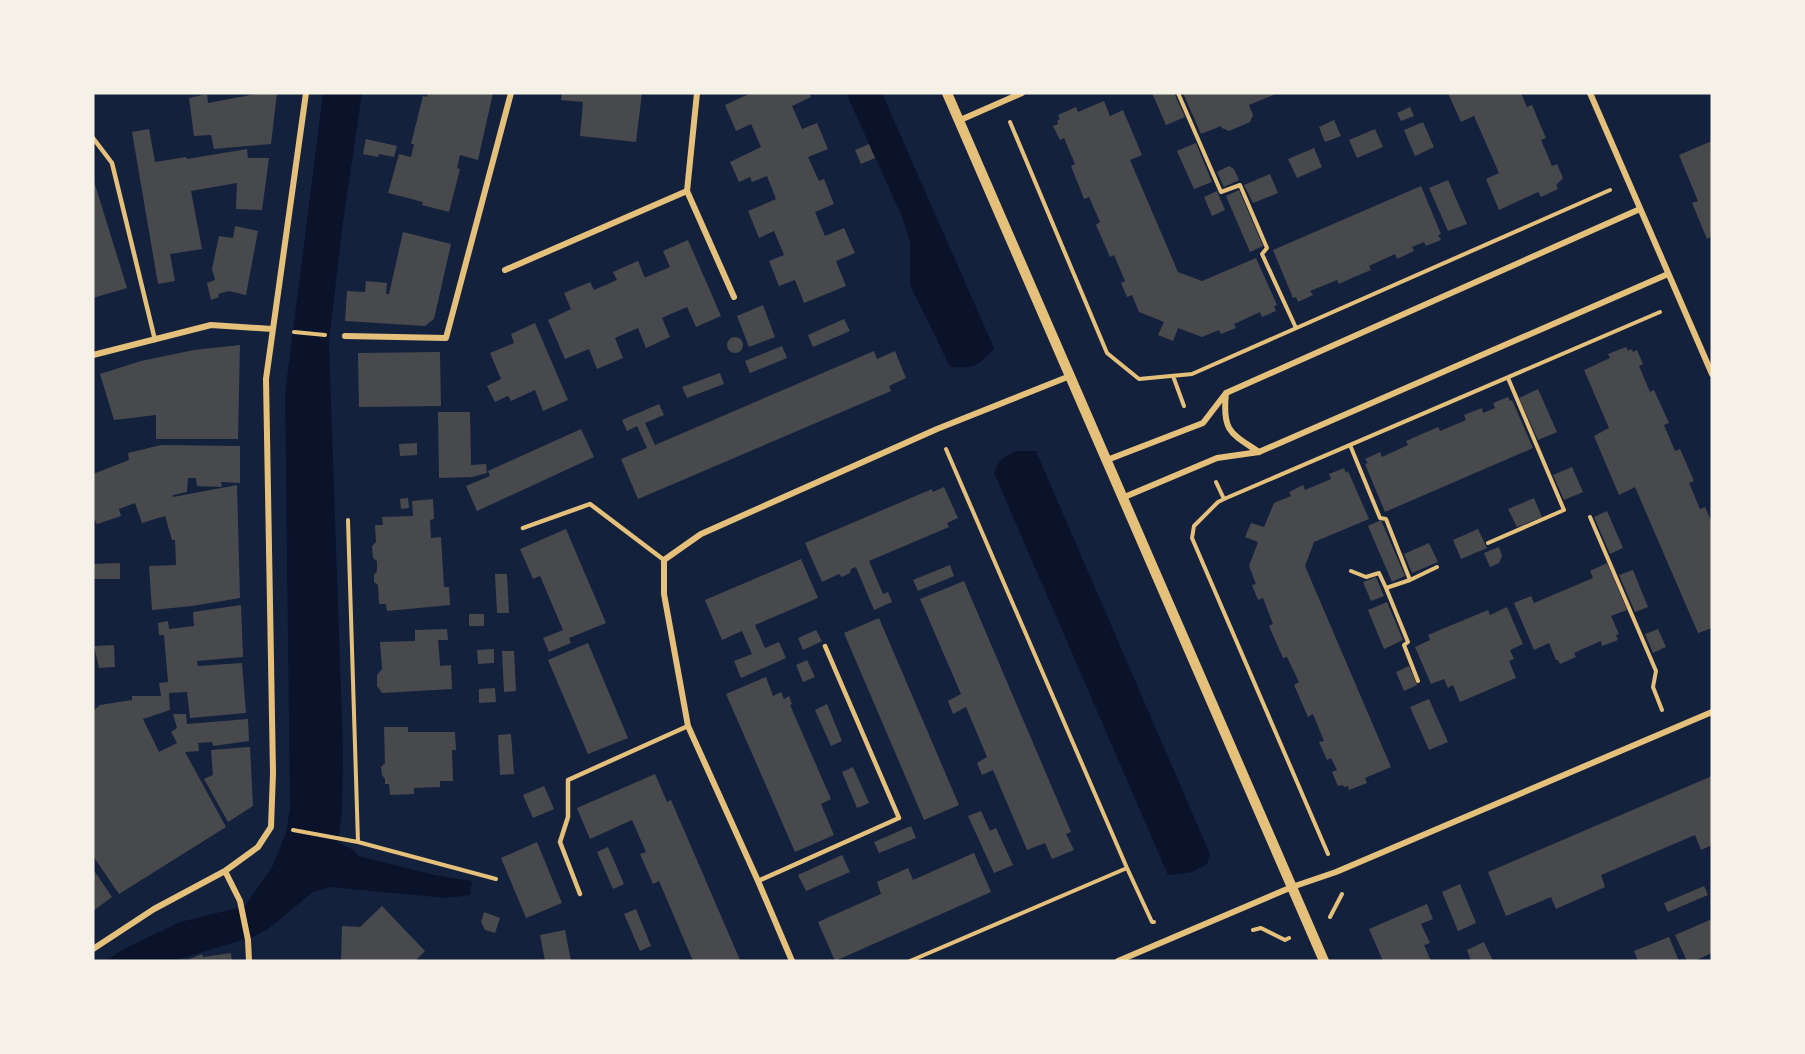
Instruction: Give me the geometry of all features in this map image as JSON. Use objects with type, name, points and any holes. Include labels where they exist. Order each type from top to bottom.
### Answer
[{"type":"street","points":[[93,949],[154,909],[225,871],[258,847],[271,826],[273,773],[266,379],[306,93]]},
{"type":"street","points":[[345,336],[446,338],[511,93]]},
{"type":"street","points":[[697,93],[687,191],[734,297]]},
{"type":"street","points":[[947,93],[1324,961]]},
{"type":"street","points":[[958,121],[1022,93]]},
{"type":"street","points":[[1590,93],[1712,374]]},
{"type":"street","points":[[506,270],[687,191]]},
{"type":"street","points":[[1107,460],[1203,423],[1226,393],[1641,209]]},
{"type":"street","points":[[1122,498],[1217,458],[1259,452],[1668,273]]},
{"type":"street","points":[[93,356],[211,325],[272,329]]},
{"type":"street","points":[[792,961],[688,726],[664,594],[664,560],[701,534],[937,429],[1071,376]]},
{"type":"street","points":[[1226,393],[1224,412],[1230,433],[1259,452]]},
{"type":"street","points":[[1118,961],[1292,887],[1336,872],[1712,712]]},
{"type":"street","points":[[225,871],[240,902],[248,940],[249,961]]},
{"type":"lane","points":[[93,138],[112,163],[155,340]]},
{"type":"lane","points":[[523,528],[590,504],[664,560]]},
{"type":"lane","points":[[758,881],[899,818],[825,646]]},
{"type":"lane","points":[[580,894],[560,842],[568,817],[568,780],[688,726]]},
{"type":"path","points":[[1178,93],[1221,192],[1240,185],[1267,248],[1262,254],[1296,328]]},
{"type":"path","points":[[1002,102],[1107,353],[1139,379],[1192,374],[1628,182]]},
{"type":"path","points":[[1228,915],[1237,935],[1261,928],[1286,940],[1329,919],[1343,892],[1192,538],[1194,526],[1218,502],[1682,303]]},
{"type":"path","points":[[291,331],[332,336]]},
{"type":"path","points":[[1488,543],[1564,510],[1508,378]]},
{"type":"path","points":[[937,429],[1127,868],[1152,922],[1162,918]]},
{"type":"path","points":[[1350,445],[1380,518],[1386,519],[1410,580]]},
{"type":"path","points":[[1590,517],[1656,671],[1653,687],[1671,730]]},
{"type":"path","points":[[348,520],[358,842]]},
{"type":"path","points":[[1386,588],[1437,567]]},
{"type":"path","points":[[1351,571],[1366,578],[1379,573],[1408,642],[1404,645],[1418,681]]},
{"type":"path","points":[[285,829],[358,842],[496,879]]},
{"type":"path","points":[[910,961],[1127,868]]},
{"type":"water","points":[[323,93],[362,93],[342,230],[329,342],[343,750],[342,815],[338,842],[355,851],[358,856],[435,875],[472,881],[470,895],[447,898],[330,887],[313,892],[268,929],[255,936],[173,961],[105,961],[124,949],[180,922],[245,906],[272,867],[286,833],[290,809],[285,393]]},
{"type":"water","points":[[846,93],[882,93],[994,348],[975,365],[950,367],[910,285],[910,242],[903,219]]},
{"type":"water","points":[[1015,451],[1036,451],[1210,854],[1207,864],[1192,872],[1168,875],[994,473],[1000,460]]},
{"type":"building","points":[[262,93],[277,93],[271,144],[214,149],[211,135],[194,136],[189,98],[207,94],[208,103]]},
{"type":"building","points":[[428,93],[493,93],[478,160],[460,155],[457,168],[460,169],[449,212],[422,205],[423,202],[388,193],[399,154],[411,157],[414,144],[411,144],[423,96],[427,97]]},
{"type":"building","points":[[562,93],[642,93],[636,142],[580,136],[583,102],[561,100]]},
{"type":"building","points":[[751,93],[809,93],[811,97],[792,106],[802,129],[817,123],[828,149],[808,157],[819,181],[824,179],[834,204],[815,212],[825,236],[844,228],[855,253],[836,261],[846,286],[804,303],[795,280],[779,286],[769,261],[784,255],[774,231],[759,238],[748,211],[776,199],[767,176],[752,182],[750,177],[739,182],[730,162],[761,147],[751,124],[736,131],[725,105]]},
{"type":"building","points":[[1152,93],[1174,93],[1185,117],[1166,125]]},
{"type":"building","points":[[1183,93],[1278,93],[1249,105],[1253,115],[1250,122],[1229,131],[1221,126],[1201,134]]},
{"type":"building","points":[[1448,93],[1521,93],[1527,107],[1532,105],[1546,138],[1541,140],[1552,166],[1557,164],[1563,178],[1556,185],[1558,189],[1541,197],[1538,192],[1499,210],[1486,179],[1499,173],[1474,116],[1461,122]]},
{"type":"building","points":[[1104,101],[1110,116],[1123,110],[1142,155],[1130,160],[1178,272],[1202,281],[1256,258],[1277,305],[1274,306],[1276,311],[1262,317],[1260,312],[1234,324],[1236,328],[1221,334],[1219,330],[1202,337],[1178,328],[1173,341],[1158,335],[1164,322],[1139,312],[1132,295],[1127,297],[1121,283],[1125,281],[1114,255],[1110,257],[1096,225],[1100,222],[1089,197],[1084,199],[1071,166],[1075,164],[1064,138],[1060,140],[1053,126],[1058,124],[1057,121],[1060,119],[1058,115],[1076,107],[1078,112]]},
{"type":"building","points":[[1410,107],[1414,116],[1401,121],[1397,113]]},
{"type":"building","points":[[1334,120],[1341,136],[1325,142],[1319,127]]},
{"type":"building","points":[[1423,122],[1434,147],[1415,156],[1404,130]]},
{"type":"building","points":[[149,129],[155,162],[247,149],[248,158],[269,158],[262,210],[236,209],[237,183],[191,191],[202,249],[170,254],[175,281],[158,284],[132,132]]},
{"type":"building","points":[[1375,129],[1383,147],[1357,158],[1349,140]]},
{"type":"building","points":[[366,139],[397,146],[394,157],[363,154]]},
{"type":"building","points":[[1712,141],[1712,236],[1707,239],[1692,203],[1698,201],[1679,155]]},
{"type":"building","points":[[1196,143],[1212,182],[1194,189],[1177,151]]},
{"type":"building","points":[[869,144],[875,158],[861,164],[855,150]]},
{"type":"building","points":[[1314,148],[1322,167],[1297,178],[1288,159]]},
{"type":"building","points":[[1229,166],[1234,169],[1239,180],[1224,187],[1217,172]]},
{"type":"building","points":[[1270,174],[1278,193],[1253,203],[1244,185]]},
{"type":"building","points":[[93,178],[127,288],[93,298]]},
{"type":"building","points":[[1448,180],[1467,224],[1448,231],[1429,188]]},
{"type":"building","points":[[1421,186],[1441,234],[1438,235],[1441,240],[1426,246],[1424,242],[1412,247],[1414,251],[1397,259],[1395,254],[1369,266],[1371,270],[1339,284],[1337,280],[1310,291],[1313,295],[1298,302],[1296,297],[1293,298],[1273,250]]},
{"type":"building","points":[[1239,190],[1263,246],[1250,252],[1226,196]]},
{"type":"building","points":[[1217,191],[1225,210],[1212,216],[1204,197]]},
{"type":"building","points":[[235,226],[258,231],[246,295],[229,291],[218,294],[219,297],[211,300],[207,283],[215,280],[212,269],[219,236],[233,238]]},
{"type":"building","points":[[403,232],[451,244],[434,319],[425,326],[345,321],[347,291],[365,292],[366,281],[387,283],[386,294],[389,294]]},
{"type":"building","points":[[688,240],[721,316],[696,327],[687,307],[662,318],[670,337],[646,348],[638,328],[615,338],[623,358],[597,369],[589,349],[565,359],[548,320],[571,309],[564,293],[590,282],[594,290],[617,280],[613,272],[638,261],[645,278],[670,267],[663,251]]},
{"type":"building","points":[[763,305],[775,337],[749,347],[737,316]]},
{"type":"building","points":[[844,319],[850,331],[813,347],[808,335]]},
{"type":"building","points":[[535,323],[568,400],[543,411],[535,390],[511,401],[508,396],[495,402],[487,386],[501,379],[490,353],[514,343],[511,334]]},
{"type":"building","points":[[735,337],[741,339],[743,345],[741,351],[735,353],[729,351],[727,345],[729,339]]},
{"type":"building","points":[[240,345],[238,439],[156,439],[156,415],[114,420],[100,374],[141,361],[194,350]]},
{"type":"building","points":[[782,346],[787,358],[750,373],[745,361]]},
{"type":"building","points":[[1626,347],[1628,351],[1637,350],[1643,364],[1639,366],[1650,392],[1654,390],[1669,423],[1664,425],[1675,451],[1680,449],[1694,481],[1689,483],[1700,509],[1705,507],[1712,523],[1712,628],[1698,633],[1635,487],[1619,495],[1594,436],[1609,428],[1584,370],[1610,358],[1608,354]]},
{"type":"building","points":[[874,351],[877,359],[895,351],[906,378],[889,386],[891,391],[638,499],[621,459],[647,448],[637,426],[627,431],[622,420],[659,404],[664,415],[645,423],[655,445]]},
{"type":"building","points":[[440,352],[441,406],[359,407],[358,353]]},
{"type":"building","points":[[720,373],[724,384],[687,398],[682,387]]},
{"type":"building","points":[[1538,389],[1557,432],[1538,440],[1519,398]]},
{"type":"building","points":[[1508,397],[1510,401],[1512,400],[1533,448],[1385,512],[1365,459],[1380,452],[1382,457],[1408,445],[1406,441],[1438,427],[1440,431],[1466,420],[1464,415],[1482,408],[1483,413],[1495,408],[1493,403]]},
{"type":"building","points":[[438,412],[470,412],[471,465],[486,464],[487,473],[472,477],[439,478]]},
{"type":"building","points":[[581,429],[594,457],[477,511],[466,486],[490,476],[488,471]]},
{"type":"building","points":[[417,443],[417,455],[400,456],[399,444]]},
{"type":"building","points":[[161,445],[240,446],[240,483],[221,482],[222,487],[197,486],[196,478],[188,478],[187,492],[173,495],[173,497],[237,485],[240,598],[152,610],[149,566],[176,565],[175,540],[172,540],[165,516],[142,523],[135,503],[119,509],[121,516],[97,524],[95,520],[93,521],[93,474],[129,460],[128,453]]},
{"type":"building","points":[[1572,467],[1583,492],[1564,500],[1553,475]]},
{"type":"building","points":[[1344,468],[1346,473],[1348,471],[1369,519],[1314,542],[1305,566],[1391,767],[1365,778],[1367,783],[1349,790],[1348,786],[1338,786],[1332,772],[1337,770],[1331,758],[1327,760],[1319,742],[1324,741],[1313,714],[1308,717],[1294,685],[1299,682],[1287,657],[1283,658],[1269,626],[1273,624],[1263,598],[1258,600],[1252,585],[1256,584],[1249,566],[1258,542],[1245,537],[1251,523],[1264,527],[1274,503],[1291,496],[1289,492],[1303,485],[1305,490],[1331,479],[1329,474]]},
{"type":"building","points":[[944,487],[958,518],[947,523],[949,527],[869,561],[883,594],[888,592],[892,602],[874,610],[856,567],[842,577],[839,574],[822,582],[805,543],[932,489],[933,492]]},
{"type":"building","points":[[408,498],[409,508],[401,509],[400,499]]},
{"type":"building","points":[[1534,498],[1542,517],[1517,527],[1508,509]]},
{"type":"building","points":[[433,499],[434,519],[430,520],[431,538],[441,537],[444,587],[449,587],[450,605],[387,611],[386,604],[379,604],[378,585],[374,582],[374,575],[377,571],[377,561],[373,558],[372,546],[376,542],[375,525],[383,525],[382,517],[413,516],[412,501]]},
{"type":"building","points":[[1607,511],[1623,548],[1610,554],[1594,517]]},
{"type":"building","points":[[1381,520],[1405,576],[1392,582],[1368,526]]},
{"type":"building","points":[[566,529],[606,623],[569,638],[571,643],[549,652],[543,638],[563,630],[540,576],[533,579],[520,549]]},
{"type":"building","points":[[1478,529],[1487,548],[1461,559],[1453,540]]},
{"type":"building","points":[[1429,543],[1438,562],[1412,573],[1404,554]]},
{"type":"building","points":[[1499,547],[1502,556],[1499,563],[1490,567],[1484,553]]},
{"type":"building","points":[[801,559],[818,598],[755,625],[765,648],[779,642],[786,658],[741,678],[734,661],[752,654],[742,631],[722,640],[705,600]]},
{"type":"building","points":[[120,563],[120,579],[93,579],[93,564]]},
{"type":"building","points":[[1607,563],[1627,610],[1611,616],[1619,634],[1616,635],[1618,640],[1602,646],[1601,641],[1574,653],[1576,657],[1560,664],[1549,643],[1534,650],[1514,603],[1531,596],[1534,603],[1593,578],[1590,571]]},
{"type":"building","points":[[950,565],[954,576],[918,591],[913,580]]},
{"type":"building","points":[[1633,570],[1648,607],[1635,612],[1619,575]]},
{"type":"building","points":[[495,574],[507,574],[509,613],[497,613]]},
{"type":"building","points":[[1376,577],[1384,596],[1371,601],[1363,582]]},
{"type":"building","points":[[964,581],[1071,832],[1066,834],[1074,850],[1052,859],[1045,843],[1027,850],[993,770],[982,775],[977,763],[987,757],[966,707],[953,714],[948,701],[961,694],[920,599]]},
{"type":"building","points":[[1387,602],[1403,640],[1384,649],[1368,610]]},
{"type":"building","points":[[241,605],[243,657],[197,661],[198,666],[242,663],[246,713],[190,718],[187,692],[169,693],[170,710],[143,719],[159,752],[177,743],[171,732],[177,728],[173,714],[186,714],[187,724],[248,719],[249,741],[213,746],[212,742],[198,743],[199,751],[185,752],[226,827],[119,894],[93,856],[93,711],[100,705],[132,700],[132,696],[161,696],[159,683],[168,682],[164,635],[159,635],[158,623],[168,621],[169,629],[194,626],[193,612]]},
{"type":"building","points":[[1507,607],[1523,644],[1510,650],[1514,659],[1509,661],[1516,678],[1460,702],[1453,685],[1448,688],[1444,679],[1431,684],[1415,647],[1430,640],[1428,635],[1488,610],[1490,615]]},
{"type":"building","points":[[469,614],[484,614],[484,626],[469,626]]},
{"type":"building","points":[[879,618],[959,805],[924,820],[844,633]]},
{"type":"building","points":[[447,629],[448,640],[438,640],[440,666],[451,665],[452,689],[382,693],[377,686],[377,675],[382,669],[380,642],[415,641],[415,630]]},
{"type":"building","points":[[1658,629],[1666,647],[1653,653],[1645,634]]},
{"type":"building","points":[[816,630],[822,641],[803,650],[798,638]]},
{"type":"building","points":[[588,643],[628,738],[588,754],[548,660]]},
{"type":"building","points":[[114,645],[115,667],[99,668],[94,646]]},
{"type":"building","points":[[494,649],[494,663],[478,664],[477,650]]},
{"type":"building","points":[[502,651],[514,651],[516,691],[504,692]]},
{"type":"building","points":[[807,660],[815,677],[803,682],[796,665]]},
{"type":"building","points":[[1409,666],[1417,685],[1404,691],[1396,672]]},
{"type":"building","points":[[766,677],[773,696],[781,692],[784,699],[789,696],[792,704],[790,705],[831,799],[821,804],[834,835],[795,852],[726,694]]},
{"type":"building","points":[[495,688],[496,702],[479,703],[479,689]]},
{"type":"building","points":[[1429,699],[1448,742],[1429,750],[1410,707]]},
{"type":"building","points":[[827,704],[842,741],[831,746],[815,710]]},
{"type":"building","points":[[384,727],[408,727],[408,732],[455,732],[456,750],[452,750],[453,781],[440,781],[440,787],[414,788],[414,794],[390,795],[389,784],[385,784],[381,767],[385,763]]},
{"type":"building","points":[[511,734],[514,774],[500,775],[498,735]]},
{"type":"building","points":[[250,747],[253,806],[228,822],[204,779],[213,775],[211,750]]},
{"type":"building","points":[[853,767],[869,803],[857,808],[842,772]]},
{"type":"building","points":[[655,774],[667,802],[671,800],[740,960],[693,961],[659,881],[653,884],[640,854],[646,852],[632,820],[590,839],[577,808]]},
{"type":"building","points":[[1712,776],[1712,840],[1710,846],[1701,850],[1695,835],[1601,875],[1605,887],[1556,909],[1551,897],[1506,916],[1488,872]]},
{"type":"building","points":[[544,786],[554,809],[533,818],[523,795]]},
{"type":"building","points":[[981,811],[990,831],[996,828],[1013,865],[994,873],[968,816]]},
{"type":"building","points":[[911,826],[916,838],[879,853],[874,842]]},
{"type":"building","points":[[537,842],[562,903],[526,918],[501,858]]},
{"type":"building","points":[[608,847],[624,884],[613,889],[597,852]]},
{"type":"building","points":[[974,853],[991,892],[835,961],[818,922],[881,894],[877,882],[908,868],[913,880]]},
{"type":"building","points":[[842,855],[850,872],[806,891],[798,875]]},
{"type":"building","points":[[93,869],[112,897],[93,911]]},
{"type":"building","points":[[1460,884],[1476,923],[1458,931],[1442,892]]},
{"type":"building","points":[[1704,886],[1708,895],[1668,912],[1664,903]]},
{"type":"building","points":[[1427,904],[1433,919],[1421,924],[1430,943],[1424,945],[1431,961],[1383,961],[1369,929]]},
{"type":"building","points":[[382,906],[425,951],[415,961],[341,961],[342,926],[360,927]]},
{"type":"building","points":[[636,909],[651,946],[640,951],[624,914]]},
{"type":"building","points":[[484,912],[500,918],[495,933],[485,930],[481,922]]},
{"type":"building","points":[[1712,919],[1712,953],[1694,961],[1687,961],[1675,935]]},
{"type":"building","points":[[565,930],[571,961],[545,961],[540,935]]},
{"type":"building","points":[[1669,937],[1679,961],[1638,961],[1634,951]]},
{"type":"building","points":[[1484,942],[1493,961],[1471,961],[1467,950]]},
{"type":"building","points":[[231,953],[232,961],[185,961],[202,954],[203,957]]}]
